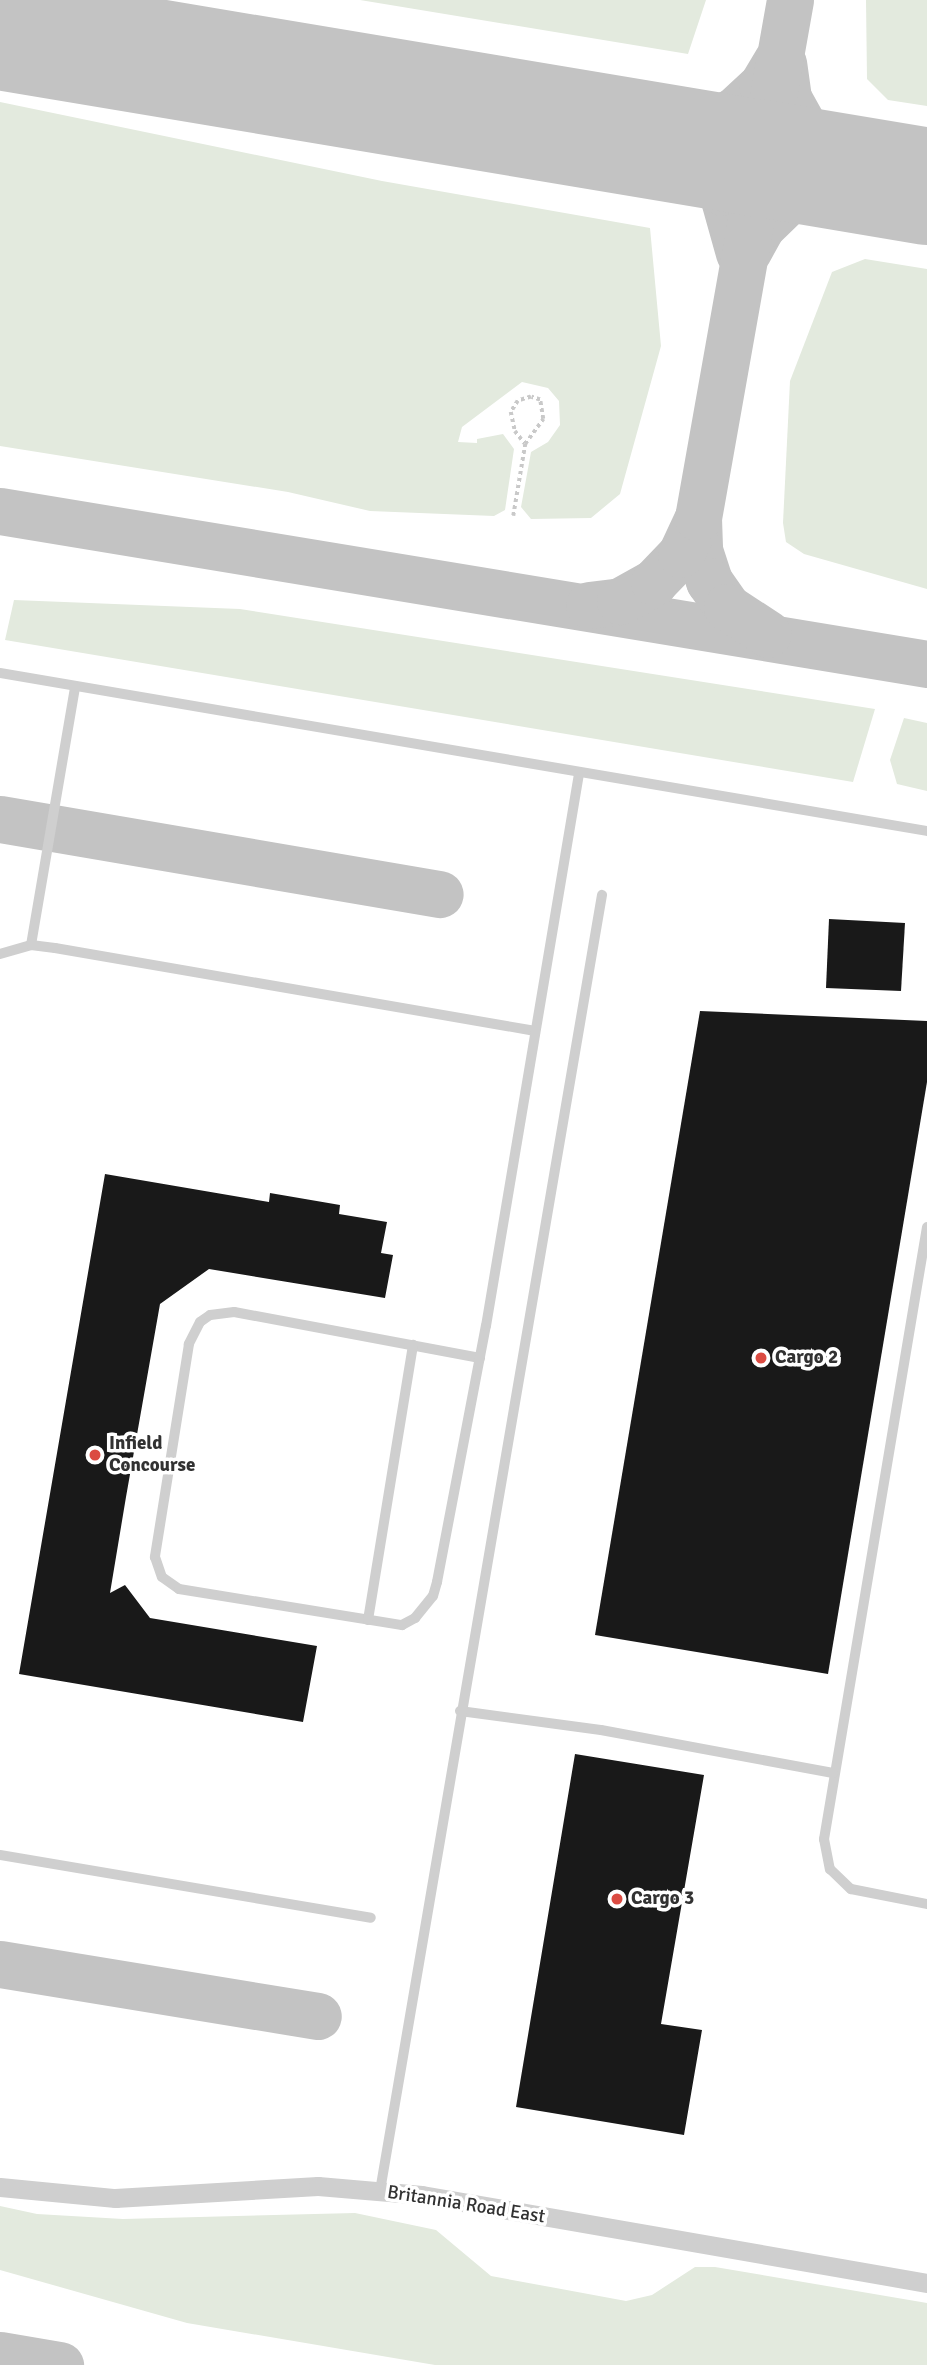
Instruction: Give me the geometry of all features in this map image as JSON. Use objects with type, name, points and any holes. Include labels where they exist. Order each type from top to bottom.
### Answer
[{"type":"street","name":"Britannia Road East","points":[[0,2187],[115,2198],[318,2186],[380,2191],[927,2283]]},
{"type":"lane","points":[[0,673],[579,774],[927,831]]},
{"type":"lane","points":[[31,945],[75,687]]},
{"type":"lane","points":[[480,1358],[222,1311],[200,1322],[189,1344],[155,1557],[162,1577],[179,1589],[402,1625],[415,1618],[433,1596],[480,1358],[579,774]]},
{"type":"lane","points":[[380,2191],[429,1924],[460,1711],[602,895]]},
{"type":"lane","points":[[0,954],[31,945],[534,1031]]},
{"type":"lane","points":[[927,1227],[833,1773],[825,1849],[836,1877],[859,1892],[927,1905]]},
{"type":"lane","points":[[368,1620],[413,1345]]},
{"type":"lane","points":[[460,1711],[601,1730],[833,1773]]},
{"type":"lane","points":[[0,1855],[371,1918]]},
{"type":"path","points":[[513,516],[525,444],[543,419],[540,400],[531,397],[518,401],[511,412],[515,431],[525,444]]},
{"type":"shaded area","points":[[360,0],[706,0],[688,54]]},
{"type":"shaded area","points":[[866,0],[927,0],[927,106],[888,100],[867,79]]},
{"type":"shaded area","points":[[0,102],[382,181],[650,228],[661,346],[620,494],[591,518],[531,519],[521,507],[531,452],[548,442],[560,425],[559,401],[548,388],[522,382],[462,427],[458,442],[477,443],[477,439],[503,434],[514,449],[505,510],[494,516],[370,511],[288,492],[0,446]]},
{"type":"shaded area","points":[[865,259],[927,269],[927,589],[804,554],[786,542],[783,523],[790,381],[832,272]]},
{"type":"shaded area","points":[[14,600],[240,609],[875,709],[853,782],[5,640]]},
{"type":"shaded area","points":[[904,718],[927,723],[927,791],[897,784],[890,760]]},
{"type":"shaded area","points":[[0,2206],[37,2214],[123,2219],[355,2213],[436,2230],[491,2276],[626,2301],[652,2295],[695,2267],[715,2267],[927,2303],[927,2365],[435,2365],[187,2323],[0,2270]]},
{"type":"building","points":[[829,919],[905,923],[901,991],[826,988]]},
{"type":"building","name":"Cargo 2","points":[[700,1011],[927,1021],[927,1082],[828,1674],[595,1635]]},
{"type":"building","name":"Infield Concourse","points":[[105,1174],[269,1202],[270,1193],[340,1205],[339,1214],[387,1222],[381,1253],[393,1255],[385,1298],[209,1269],[160,1304],[126,1497],[110,1593],[125,1585],[150,1618],[317,1646],[303,1722],[19,1674]]},
{"type":"building","name":"Cargo 3","points":[[575,1754],[704,1775],[661,2024],[702,2030],[684,2135],[516,2107]]},
{"type":"taxiway","points":[[589,605],[620,601],[654,582],[681,554],[698,518],[790,0]]},
{"type":"taxiway","points":[[0,22],[22,35]]},
{"type":"taxiway","points":[[739,253],[722,192],[711,175],[697,160],[662,142],[734,111],[762,85],[777,60]]},
{"type":"taxiway","points":[[748,251],[762,226],[792,197],[830,177],[871,177],[828,151],[804,127],[788,98],[783,63]]},
{"type":"taxiway","points":[[0,511],[927,664]]},
{"type":"taxiway","points":[[698,518],[699,550],[709,581],[727,607],[768,634]]},
{"type":"taxiway","points":[[0,819],[440,894]]},
{"type":"taxiway","points":[[0,1964],[318,2016]]},
{"type":"taxiway","points":[[0,2355],[60,2365]]},
{"type":"runway","points":[[0,31],[927,186]]},
{"type":"place","name":"Cargo 2","points":[[761,1358]]},
{"type":"place","name":"Infield Concourse","points":[[95,1455]]},
{"type":"place","name":"Cargo 3","points":[[617,1899]]}]
